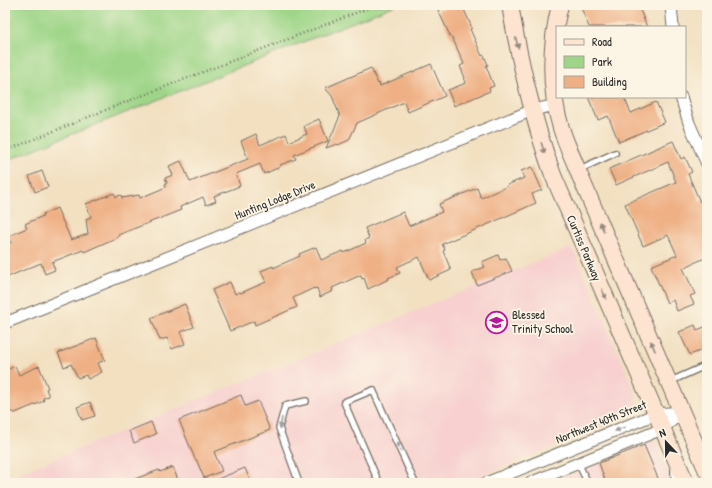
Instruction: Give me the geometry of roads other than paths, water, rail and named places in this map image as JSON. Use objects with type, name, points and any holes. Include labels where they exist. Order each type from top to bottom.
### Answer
[{"type":"main road","name":"Curtiss Parkway","points":[[510,5],[516,38],[541,143],[553,175],[686,483]]},
{"type":"main road","name":"Curtiss Parkway","points":[[560,5],[556,22],[553,49],[553,76],[556,105],[561,128],[707,471]]},
{"type":"street","points":[[671,5],[672,26]]},
{"type":"street","points":[[681,98],[689,123],[707,164]]},
{"type":"street","name":"Hunting Lodge Drive","points":[[5,323],[533,110],[556,105]]},
{"type":"street","points":[[530,483],[662,429],[682,412]]},
{"type":"street","name":"Northwest 40th Street","points":[[486,483],[656,414],[682,412]]},
{"type":"lane","points":[[578,170],[615,153]]},
{"type":"lane","points":[[669,382],[707,365]]},
{"type":"lane","points":[[379,483],[344,402],[373,390],[415,483]]},
{"type":"lane","points":[[299,483],[279,428],[285,406],[306,401]]},
{"type":"lane","points":[[674,455],[674,483]]},
{"type":"lane","points":[[578,463],[588,483]]},
{"type":"place","name":"Blessed Trinity School","points":[[497,322]]}]
